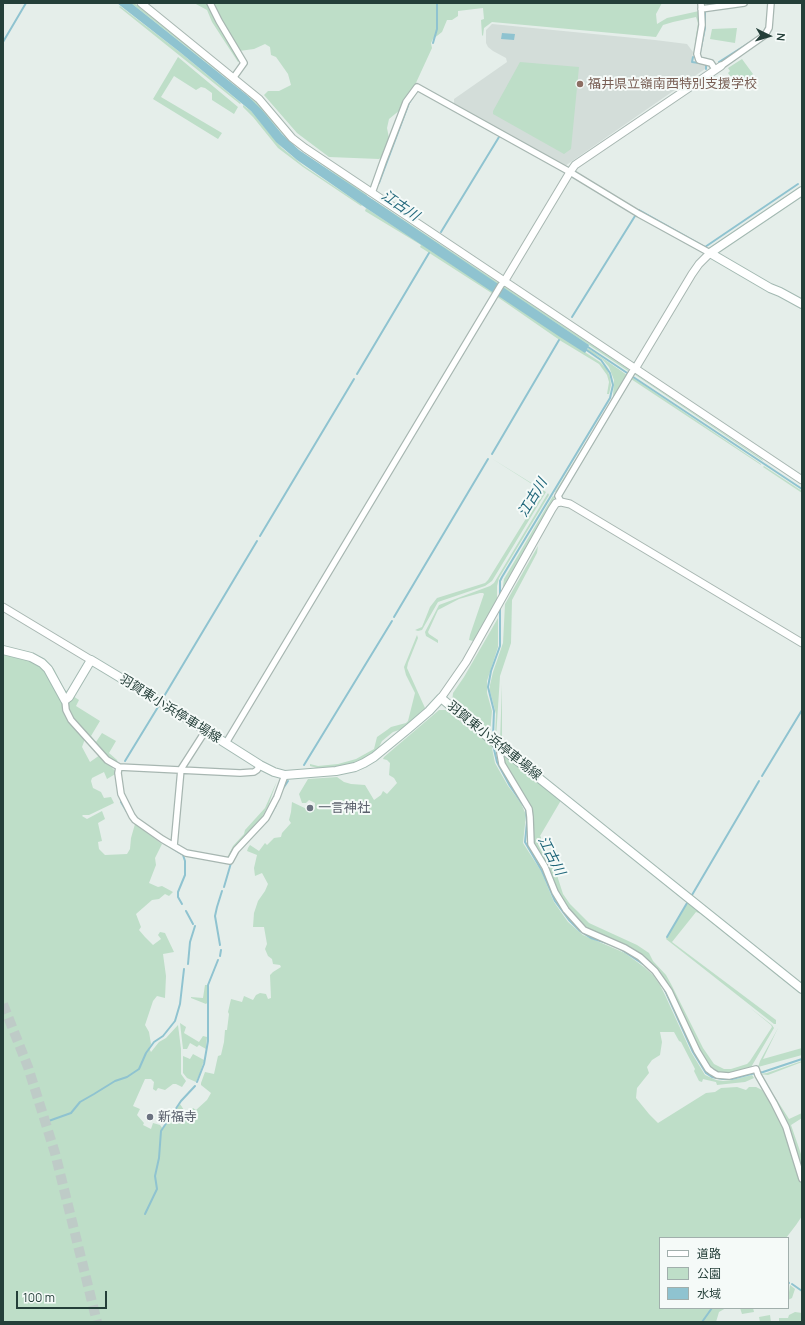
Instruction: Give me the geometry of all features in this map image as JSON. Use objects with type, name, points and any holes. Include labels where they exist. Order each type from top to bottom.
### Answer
[{"type":"main road","points":[[802,191],[710,253],[733,268],[802,304]]},
{"type":"main road","points":[[3,650],[31,657],[42,663],[48,669],[65,700],[69,697],[91,660]]},
{"type":"main road","name":"羽賀東小浜停車場線","points":[[91,660],[206,730],[260,765],[274,772],[285,775],[336,771],[364,763],[374,757],[408,729],[441,698],[802,989]]},
{"type":"street","points":[[141,3],[234,77],[268,108],[292,138],[632,372],[802,480]]},
{"type":"street","points":[[210,3],[218,22],[244,63],[234,77]]},
{"type":"street","points":[[718,68],[711,63],[699,60],[697,54],[702,25],[701,6],[744,3]]},
{"type":"street","points":[[226,743],[496,293],[575,165],[765,35],[769,28],[771,3]]},
{"type":"street","points":[[372,193],[406,102],[417,87],[570,172],[639,214],[710,253],[692,274],[632,372],[558,496],[561,502]]},
{"type":"street","points":[[441,698],[457,676],[552,509],[556,503],[561,502],[570,504],[802,643]]},
{"type":"street","points":[[3,607],[91,660]]},
{"type":"street","points":[[65,700],[66,710],[71,720],[107,760],[118,767],[244,773],[254,772],[260,765]]},
{"type":"street","points":[[174,846],[181,770],[206,730]]},
{"type":"street","points":[[502,748],[500,753],[502,764],[529,809],[531,844],[545,867],[555,892],[566,910],[573,920],[584,930],[625,948],[640,957],[655,971],[669,991],[697,1051],[708,1069],[717,1074],[729,1076],[756,1069],[757,1074],[786,1127],[802,1179]]},
{"type":"street","points":[[118,767],[122,794],[132,816],[151,831],[186,853],[230,861],[236,850],[266,818],[277,797],[285,775]]},
{"type":"shaded area","name":"福井県立嶺南西特別支援学校","points":[[492,24],[687,44],[693,52],[692,62],[705,65],[705,69],[565,166],[454,104],[454,99],[507,62],[506,58],[493,51],[486,43],[486,30]]},
{"type":"green space","points":[[131,3],[134,3],[238,85],[246,94]]},
{"type":"green space","points":[[194,3],[208,3],[216,23],[239,60],[238,62],[212,22],[207,10]]},
{"type":"green space","points":[[212,3],[662,3],[656,14],[657,24],[667,18],[699,11],[700,22],[697,40],[695,42],[698,23],[696,17],[663,25],[656,37],[492,22],[484,28],[483,36],[481,20],[484,19],[483,8],[458,11],[458,16],[452,20],[447,20],[442,32],[433,39],[431,43],[432,48],[415,85],[404,100],[400,110],[389,119],[387,128],[389,138],[382,157],[379,159],[329,157],[297,133],[264,95],[268,91],[279,91],[291,85],[288,74],[276,57],[271,55],[270,47],[265,44],[254,49],[239,51],[220,20]]},
{"type":"green space","points":[[120,6],[181,53],[241,103],[240,104],[119,7]]},
{"type":"green space","points":[[737,28],[735,43],[710,39],[712,29]]},
{"type":"green space","points":[[178,57],[238,107],[234,114],[212,100],[212,93],[205,88],[201,87],[196,90],[174,76],[161,97],[222,133],[218,139],[153,99]]},
{"type":"green space","points":[[742,59],[753,74],[743,82],[739,89],[728,73],[730,71],[728,68]]},
{"type":"green space","points":[[520,62],[579,67],[571,149],[564,154],[493,114],[493,111]]},
{"type":"green space","points":[[248,96],[250,96],[263,108],[291,141],[367,195],[367,197],[290,142]]},
{"type":"green space","points":[[243,105],[251,111],[282,148],[304,166],[362,205],[361,206],[303,167],[278,148],[243,107]]},
{"type":"green space","points":[[372,200],[499,283],[499,285]]},
{"type":"green space","points":[[366,208],[494,292],[493,294],[420,247],[421,245],[365,211]]},
{"type":"green space","points":[[504,286],[628,369],[628,371],[502,287]]},
{"type":"green space","points":[[498,295],[600,362],[607,369],[610,377],[611,385],[609,394],[607,394],[609,382],[607,375],[599,364],[561,341],[496,296]]},
{"type":"green space","points":[[588,348],[627,375],[615,396],[613,396],[614,380],[609,367],[602,359],[587,350]]},
{"type":"green space","points":[[634,374],[762,459],[763,461]]},
{"type":"green space","points":[[632,377],[761,464],[761,465],[631,379]]},
{"type":"green space","points":[[613,399],[614,400],[558,492],[555,492]]},
{"type":"green space","points":[[491,458],[546,492],[492,581],[485,586],[438,602],[422,630],[415,630],[422,627],[430,607],[437,598],[485,583],[488,580],[543,491]]},
{"type":"green space","points":[[764,466],[802,491],[802,493],[763,467]]},
{"type":"green space","points":[[548,493],[549,495],[499,578],[497,586],[497,602],[473,641],[469,640],[470,635],[484,594],[483,593],[459,599],[438,610],[428,632],[438,640],[438,643],[426,636],[425,632],[439,605],[490,586],[494,583]]},
{"type":"green space","points":[[553,496],[555,497],[554,499],[503,590],[504,579]]},
{"type":"green space","points":[[538,546],[537,553],[512,600],[511,643],[500,676],[495,738],[496,714],[490,691],[490,685],[503,643],[505,604]]},
{"type":"green space","points":[[498,618],[498,647],[487,681],[487,693],[492,711],[490,733],[452,703],[453,693],[464,677]]},
{"type":"green space","points":[[417,635],[418,638],[407,668],[425,708],[402,729],[393,732],[382,741],[378,749],[364,758],[350,764],[333,767],[317,768],[310,766],[310,764],[318,766],[338,764],[356,759],[374,749],[377,737],[391,727],[406,723],[408,721],[415,693],[406,675],[404,667]]},
{"type":"green space","points":[[3,646],[30,652],[45,659],[54,669],[64,689],[69,693],[65,694],[52,671],[3,648]]},
{"type":"green space","points":[[3,652],[22,657],[41,665],[85,739],[82,747],[90,762],[100,755],[117,773],[107,779],[104,772],[92,778],[91,781],[93,788],[101,792],[104,798],[111,797],[114,803],[89,815],[82,816],[87,819],[102,811],[105,819],[98,823],[102,841],[98,842],[99,849],[105,855],[127,854],[130,849],[135,824],[162,844],[155,858],[156,865],[149,883],[158,887],[162,886],[173,892],[169,896],[165,894],[159,899],[152,900],[136,914],[141,927],[139,930],[153,945],[161,939],[158,935],[160,932],[165,933],[174,952],[163,954],[166,976],[165,998],[157,996],[153,1001],[145,1025],[149,1032],[151,1044],[149,1048],[151,1052],[159,1042],[166,1038],[178,1025],[181,1049],[181,1074],[186,1081],[182,1087],[173,1084],[165,1090],[158,1088],[156,1091],[153,1089],[154,1082],[151,1079],[145,1079],[133,1106],[140,1109],[137,1115],[144,1123],[143,1125],[151,1129],[153,1123],[160,1125],[163,1129],[180,1104],[186,1113],[193,1108],[196,1110],[207,1100],[211,1093],[201,1085],[201,1083],[205,1072],[214,1074],[218,1056],[221,1055],[225,1030],[227,1030],[228,1012],[231,999],[242,1002],[244,996],[253,1000],[256,995],[260,993],[266,994],[268,999],[271,998],[270,975],[281,967],[280,965],[273,964],[272,959],[268,956],[265,949],[267,944],[264,927],[253,927],[254,913],[258,901],[268,884],[262,873],[255,876],[254,868],[257,855],[247,851],[250,845],[259,851],[265,843],[267,845],[274,838],[281,837],[282,833],[291,823],[289,820],[292,802],[313,812],[315,803],[309,800],[306,803],[302,803],[299,794],[308,779],[337,777],[344,782],[351,784],[365,785],[374,800],[381,795],[383,791],[387,794],[397,783],[394,778],[389,775],[390,763],[383,759],[384,757],[439,710],[446,710],[491,743],[495,763],[508,786],[521,803],[526,815],[523,843],[541,871],[554,902],[568,922],[583,935],[625,953],[653,975],[665,995],[691,1052],[705,1075],[716,1080],[723,1081],[752,1075],[754,1078],[745,1082],[717,1085],[716,1082],[703,1079],[702,1082],[699,1081],[694,1071],[695,1069],[674,1032],[660,1032],[662,1042],[660,1055],[652,1060],[647,1067],[649,1073],[637,1088],[636,1098],[658,1123],[706,1093],[715,1092],[721,1088],[737,1087],[746,1090],[749,1087],[756,1087],[762,1090],[784,1128],[802,1184],[802,1216],[787,1237],[659,1237],[659,1309],[724,1309],[719,1312],[716,1322],[3,1322]]},
{"type":"green space","points":[[502,684],[502,742],[563,794],[500,742]]},
{"type":"green space","points":[[73,696],[79,700],[76,706],[100,721],[91,736],[96,742],[102,733],[116,741],[109,753],[117,760],[118,764],[109,759],[73,719],[68,709],[69,703]]},
{"type":"green space","points":[[503,753],[560,799],[560,802],[540,836],[541,845],[554,866],[563,894],[570,904],[589,923],[637,945],[649,953],[653,961],[666,975],[703,1048],[714,1064],[724,1069],[731,1069],[747,1064],[772,1027],[749,1007],[772,1025],[774,1028],[750,1069],[729,1074],[713,1071],[704,1060],[670,990],[647,961],[585,929],[567,909],[533,843],[532,816],[504,763]]},
{"type":"green space","points":[[277,781],[268,806],[262,817],[235,846],[228,857],[225,858],[244,834],[245,830],[265,808]]},
{"type":"green space","points":[[688,902],[788,981],[787,983],[701,914],[696,912],[672,942],[776,1020],[776,1024],[774,1024],[666,939]]},
{"type":"green space","points":[[205,985],[207,985],[206,1004],[191,998],[203,998]]},
{"type":"green space","points":[[180,1023],[186,1027],[184,1033],[199,1042],[203,1036],[207,1037],[206,1049],[199,1045],[197,1047],[190,1043],[187,1049],[183,1049]]},
{"type":"green space","points":[[778,1028],[763,1059],[802,1048],[802,1055],[758,1067],[760,1061]]},
{"type":"green space","points":[[193,1054],[204,1060],[196,1082],[187,1078],[183,1073],[183,1056],[190,1059]]},
{"type":"green space","points":[[802,1061],[768,1075],[759,1074],[767,1073]]},
{"type":"green space","points":[[768,1089],[789,1119],[802,1113],[802,1118],[791,1125],[802,1157],[802,1173]]},
{"type":"green space","points":[[790,1285],[795,1289],[792,1298],[789,1300]]},
{"type":"green space","points":[[740,1309],[753,1309],[754,1312],[742,1314]]},
{"type":"green space","points":[[795,1312],[802,1313],[802,1322],[779,1322],[779,1318],[788,1318],[789,1315]]},
{"type":"green space","points":[[770,1315],[771,1322],[760,1322],[759,1317]]},
{"type":"water","points":[[117,3],[131,3],[248,96],[282,134],[299,150],[589,345],[585,353],[366,208],[297,160],[276,142],[251,111],[181,53]]},
{"type":"water","points":[[502,33],[515,34],[514,40],[501,39]]},
{"type":"waterway","points":[[3,42],[26,3]]},
{"type":"waterway","points":[[433,43],[437,29],[437,3]]},
{"type":"waterway","points":[[700,52],[705,28],[705,12]]},
{"type":"waterway","points":[[719,62],[752,41]]},
{"type":"waterway","points":[[693,57],[692,62],[706,64],[706,69]]},
{"type":"waterway","points":[[379,183],[409,103],[413,97]]},
{"type":"waterway","points":[[441,232],[499,137]]},
{"type":"waterway","points":[[639,210],[705,247],[798,184]]},
{"type":"waterway","points":[[572,317],[635,216]]},
{"type":"waterway","points":[[357,374],[429,253]]},
{"type":"waterway","points":[[492,454],[559,340]]},
{"type":"waterway","points":[[588,347],[802,489]]},
{"type":"waterway","name":"江古川","points":[[500,598],[500,581],[502,577],[610,398],[613,385],[610,373],[601,360],[585,349]]},
{"type":"waterway","points":[[260,536],[354,379]]},
{"type":"waterway","points":[[394,617],[488,459]]},
{"type":"waterway","points":[[163,698],[257,541]]},
{"type":"waterway","name":"江古川","points":[[493,737],[494,711],[488,687],[491,671],[500,646],[500,606]]},
{"type":"waterway","points":[[304,765],[392,621]]},
{"type":"waterway","points":[[125,761],[158,707]]},
{"type":"waterway","points":[[762,776],[802,710]]},
{"type":"waterway","name":"江古川","points":[[493,745],[497,762],[510,786],[526,809],[527,822],[525,842],[542,871],[555,901],[569,920],[580,931],[591,938],[613,945]]},
{"type":"waterway","points":[[282,790],[288,781]]},
{"type":"waterway","points":[[692,895],[759,781]]},
{"type":"waterway","points":[[121,802],[127,812]]},
{"type":"waterway","points":[[271,814],[276,805]]},
{"type":"waterway","points":[[172,848],[183,855],[185,861],[185,875],[178,892],[178,897],[182,904]]},
{"type":"waterway","points":[[224,887],[231,863]]},
{"type":"waterway","points":[[220,945],[215,916],[222,891]]},
{"type":"waterway","points":[[667,937],[687,903]]},
{"type":"waterway","points":[[186,911],[193,924]]},
{"type":"waterway","points":[[188,964],[190,942],[195,926]]},
{"type":"waterway","name":"江古川","points":[[619,948],[643,964]]},
{"type":"waterway","points":[[220,956],[221,950]]},
{"type":"waterway","points":[[197,1082],[204,1064],[208,1041],[208,985],[218,960]]},
{"type":"waterway","points":[[43,1123],[71,1113],[80,1102],[115,1081],[127,1077],[139,1069],[146,1053],[154,1042],[163,1036],[175,1021],[180,1004],[184,969]]},
{"type":"waterway","name":"江古川","points":[[664,988],[693,1052],[706,1073],[712,1077],[732,1079],[763,1072],[802,1059]]},
{"type":"waterway","points":[[145,1214],[157,1189],[155,1176],[159,1158],[161,1131],[181,1101],[195,1086]]},
{"type":"waterway","points":[[792,1284],[802,1291]]},
{"type":"waterway","points":[[702,1322],[711,1309]]},
{"type":"tunnel","points":[[3,1004],[28,1067],[55,1153],[97,1322]]},
{"type":"place","name":"福井県立嶺南西特別支援学校","points":[[580,84]]},
{"type":"place","name":"一言神社","points":[[310,808]]},
{"type":"place","name":"新福寺","points":[[150,1117]]}]
